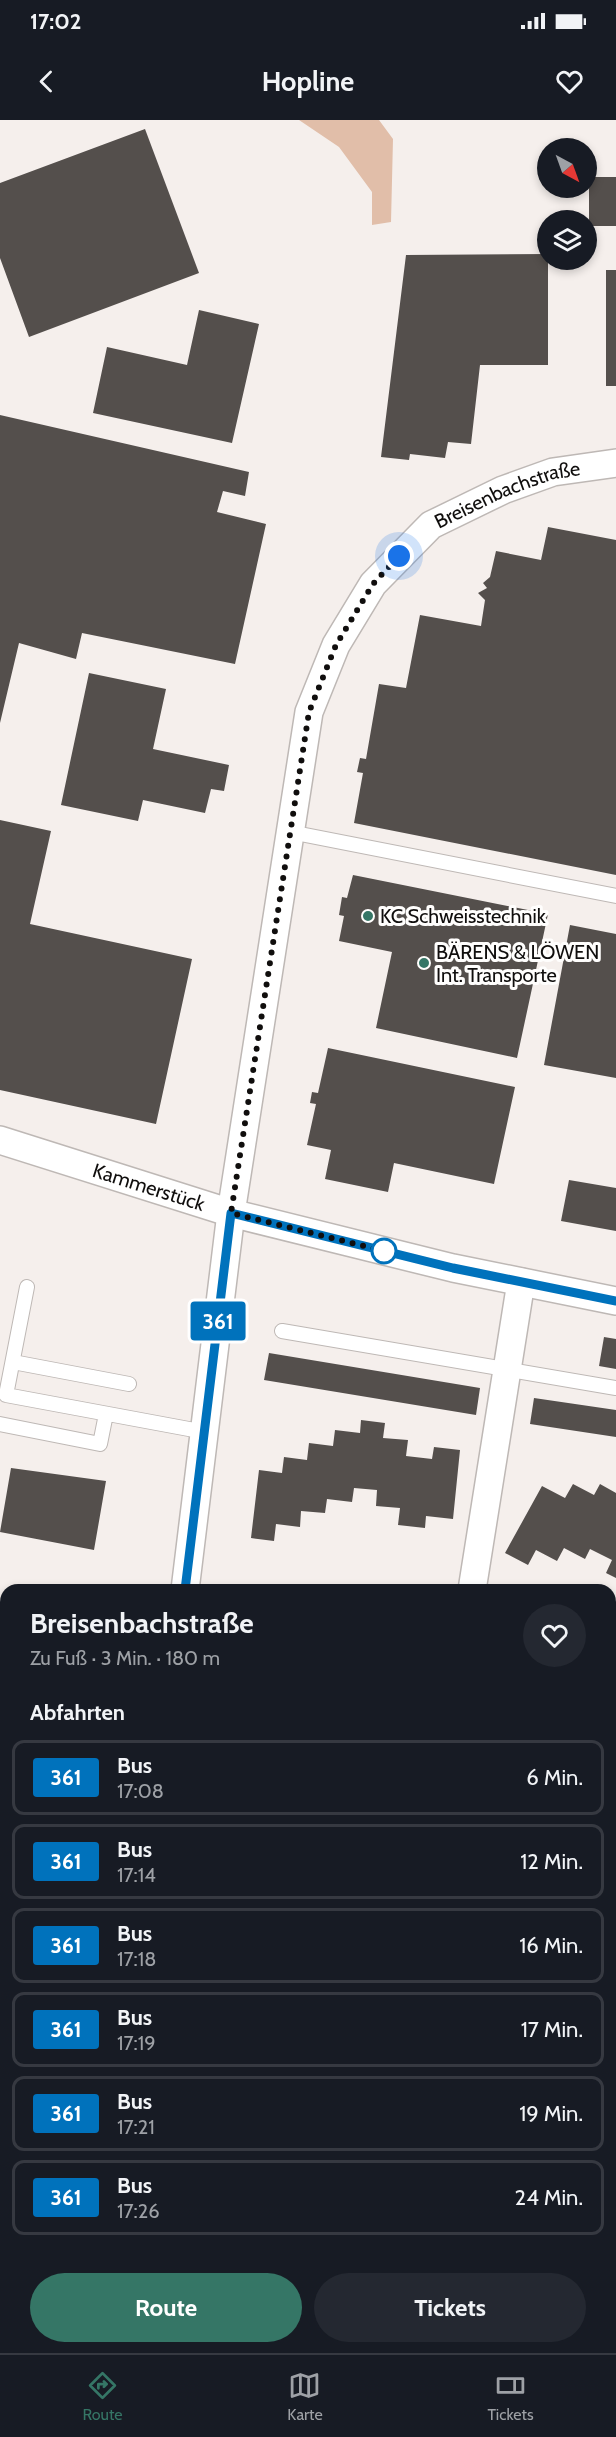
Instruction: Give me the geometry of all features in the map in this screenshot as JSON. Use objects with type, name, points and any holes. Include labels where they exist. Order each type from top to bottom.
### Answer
[{"type":"street","name":"Breisenbachstraße","points":[[186,1584],[231,1213],[309,712],[336,645],[373,584],[431,525],[503,490],[554,472],[616,463]]},
{"type":"street","name":"Kammerstück","points":[[0,1140],[231,1213],[453,1268],[616,1301]]},
{"type":"street","points":[[473,1584],[522,1282]]},
{"type":"lane","points":[[290,832],[616,896]]},
{"type":"lane","points":[[27,1287],[6,1395],[205,1432]]},
{"type":"lane","points":[[282,1331],[616,1388]]},
{"type":"lane","points":[[13,1362],[129,1384]]},
{"type":"lane","points":[[0,1424],[100,1444],[106,1414]]},
{"type":"shaded area","points":[[299,120],[379,120],[393,139],[391,222],[372,225],[372,192],[339,147]]},
{"type":"building","points":[[145,129],[199,273],[29,337],[0,258],[0,183]]},
{"type":"building","points":[[597,177],[616,177],[616,226],[597,226],[597,210],[589,210],[589,198],[597,198]]},
{"type":"building","points":[[537,254],[537,270],[548,270],[548,365],[480,365],[471,444],[448,442],[445,458],[410,454],[409,460],[381,457],[406,255]]},
{"type":"building","points":[[606,270],[616,270],[616,386],[606,386]]},
{"type":"building","points":[[199,310],[259,324],[232,443],[93,413],[107,347],[187,365]]},
{"type":"building","points":[[0,415],[249,472],[245,496],[223,491],[217,512],[266,524],[235,664],[82,633],[76,659],[19,643],[0,723]]},
{"type":"building","points":[[548,527],[616,540],[616,875],[354,823],[363,773],[357,772],[360,758],[366,759],[379,684],[406,688],[420,615],[481,626],[485,600],[478,593],[487,588],[483,583],[490,577],[496,551],[541,560]]},
{"type":"building","points":[[89,673],[166,689],[153,749],[229,765],[224,791],[211,789],[205,813],[143,800],[138,821],[61,805]]},
{"type":"building","points":[[0,820],[51,831],[30,924],[192,959],[156,1124],[0,1090]]},
{"type":"building","points":[[353,875],[548,914],[517,1058],[376,1028],[392,952],[339,941],[344,916],[339,915],[342,897],[347,898]]},
{"type":"building","points":[[570,925],[616,934],[616,1078],[544,1065]]},
{"type":"building","points":[[328,1048],[515,1087],[494,1184],[394,1163],[388,1192],[325,1179],[331,1150],[307,1145],[316,1104],[310,1103],[312,1092],[318,1093]]},
{"type":"building","points":[[569,1180],[616,1188],[616,1231],[561,1221]]},
{"type":"building","points":[[604,1337],[616,1339],[616,1369],[599,1366]]},
{"type":"building","points":[[269,1353],[480,1388],[476,1415],[264,1380]]},
{"type":"building","points":[[534,1398],[616,1410],[616,1437],[530,1424]]},
{"type":"building","points":[[361,1420],[385,1423],[383,1438],[408,1440],[406,1456],[432,1459],[434,1447],[460,1450],[453,1519],[426,1516],[425,1528],[398,1525],[400,1508],[376,1506],[377,1490],[354,1488],[352,1502],[327,1499],[325,1513],[301,1511],[300,1527],[276,1524],[274,1541],[251,1538],[259,1470],[282,1473],[284,1457],[307,1460],[309,1443],[333,1446],[335,1430],[360,1433]]},
{"type":"building","points":[[11,1468],[106,1481],[94,1550],[0,1532]]},
{"type":"building","points":[[573,1484],[594,1495],[600,1484],[616,1493],[616,1578],[606,1573],[612,1560],[590,1549],[585,1559],[564,1548],[557,1561],[536,1550],[528,1565],[505,1553],[542,1486],[565,1498]]},
{"type":"bus line","name":"361","points":[[186,1584],[231,1213],[453,1268],[616,1301]]},
{"type":"place","name":"KC Schweisstechnik","points":[[368,916]]},
{"type":"place","name":"BÄRENS & LÖWEN Int. Transporte","points":[[424,963]]},
{"type":"route","points":[[384,1251],[231,1213],[309,712],[336,645],[373,584],[399,556]]}]
